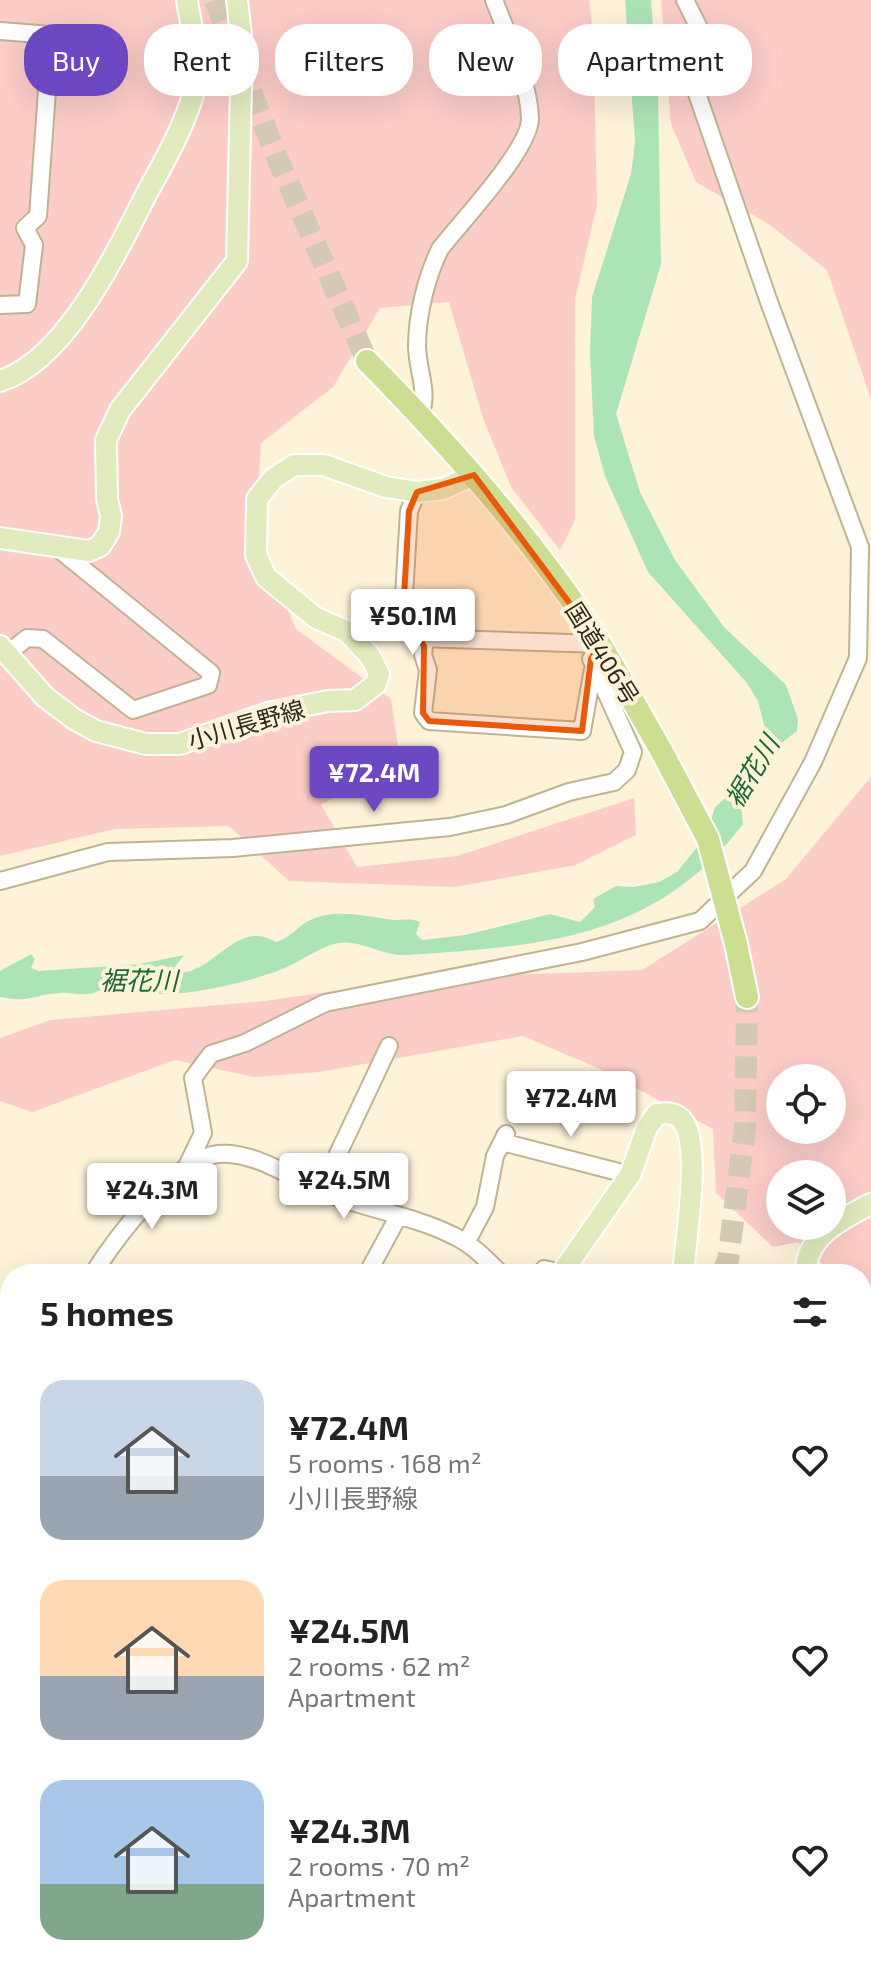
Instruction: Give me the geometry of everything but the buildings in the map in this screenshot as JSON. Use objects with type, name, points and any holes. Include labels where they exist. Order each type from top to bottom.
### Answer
[{"type":"highway","name":"国道406号","points":[[367,361],[474,475],[561,585],[600,644],[708,839],[747,997]]},
{"type":"main road","points":[[0,381],[40,355],[93,295],[162,164],[195,90],[197,59],[187,0]]},
{"type":"main road","points":[[0,538],[51,543],[89,551],[100,546],[109,532],[111,516],[107,499],[106,440],[120,410],[237,261],[242,44],[237,0]]},
{"type":"main road","name":"小川長野線","points":[[4,650],[45,697],[74,719],[96,731],[146,744],[180,744],[268,713],[328,701],[355,700],[376,684],[379,674],[370,656],[346,631],[316,618],[266,577],[256,555],[257,499],[273,479],[294,465],[324,465],[386,487],[417,492],[443,489],[474,475]]},
{"type":"main road","points":[[569,1264],[630,1175],[647,1128],[657,1114],[670,1113],[681,1119],[688,1132],[691,1162],[684,1264]]},
{"type":"main road","points":[[805,1264],[822,1233],[871,1204]]},
{"type":"street","points":[[420,416],[426,399],[417,348],[421,310],[432,266],[440,249],[524,143],[530,121],[514,54],[494,0]]},
{"type":"street","points":[[187,1166],[203,1133],[193,1078],[211,1054],[245,1043],[325,1003],[582,952],[700,921],[753,871],[813,762],[858,658],[860,547],[769,302],[683,53],[699,28],[685,0]]},
{"type":"street","points":[[0,31],[51,35],[38,216],[25,228],[34,245],[27,304],[0,305]]},
{"type":"street","points":[[0,881],[108,852],[233,848],[450,827],[506,815],[569,792],[614,782],[627,770],[633,752],[593,669],[591,659],[600,644],[419,638],[403,613],[409,511],[417,492]]},
{"type":"street","points":[[4,650],[27,638],[43,639],[133,710],[208,685],[211,673],[51,543]]},
{"type":"street","points":[[425,638],[423,655],[428,670],[423,713],[429,721],[582,731],[593,669]]},
{"type":"street","points":[[321,1190],[389,1046]]},
{"type":"street","points":[[466,1243],[485,1207],[495,1156],[505,1137],[630,1175]]},
{"type":"street","points":[[99,1264],[151,1198],[187,1166],[218,1154],[261,1162],[321,1190],[451,1234],[490,1264]]},
{"type":"street","points":[[372,1264],[398,1217]]},
{"type":"highlighted area","points":[[474,475],[600,644],[591,659],[582,731],[429,721],[423,713],[424,646],[403,613],[409,511],[417,492]]},
{"type":"shaded area","points":[[0,0],[589,0],[592,24],[558,24],[558,96],[594,96],[597,205],[575,299],[575,520],[560,550],[511,487],[483,418],[449,302],[380,308],[333,387],[261,443],[255,535],[296,629],[391,699],[400,760],[321,805],[357,867],[457,856],[634,798],[636,835],[576,865],[455,887],[289,881],[229,826],[115,829],[0,856]]},
{"type":"shaded area","points":[[661,0],[871,0],[871,399],[827,270],[770,225],[696,182],[671,124],[669,96],[752,96],[752,24],[663,24]]},
{"type":"shaded area","points":[[871,777],[871,1264],[822,1264],[798,1242],[773,1247],[716,1193],[713,1129],[600,1069],[523,1036],[319,1072],[254,1077],[175,1060],[32,1112],[0,1101],[0,1038],[50,1020],[265,1001],[424,978],[642,970],[786,879]]},
{"type":"water","points":[[625,0],[651,0],[653,24],[627,24]]},
{"type":"water","name":"裾花川","points":[[632,96],[658,96],[661,264],[616,414],[640,492],[675,560],[724,627],[786,685],[798,719],[797,731],[774,749],[760,777],[745,790],[741,801],[743,824],[709,863],[672,892],[633,914],[592,930],[504,947],[408,955],[355,943],[338,943],[277,971],[206,990],[165,994],[111,986],[89,994],[59,993],[26,999],[0,997],[0,971],[31,954],[35,959],[31,968],[39,971],[139,964],[184,955],[172,971],[183,973],[205,964],[248,937],[261,936],[277,942],[308,921],[329,915],[352,914],[417,921],[420,922],[416,934],[422,940],[465,935],[550,914],[580,922],[595,907],[593,899],[616,886],[634,887],[659,882],[677,872],[706,836],[715,807],[730,794],[738,767],[761,741],[765,729],[758,701],[747,683],[648,572],[605,476],[594,436],[590,353],[592,297],[631,174],[635,142]]},
{"type":"tunnel","points":[[215,0],[275,153],[367,361]]},
{"type":"tunnel","points":[[726,1264],[745,1128],[747,997]]}]
